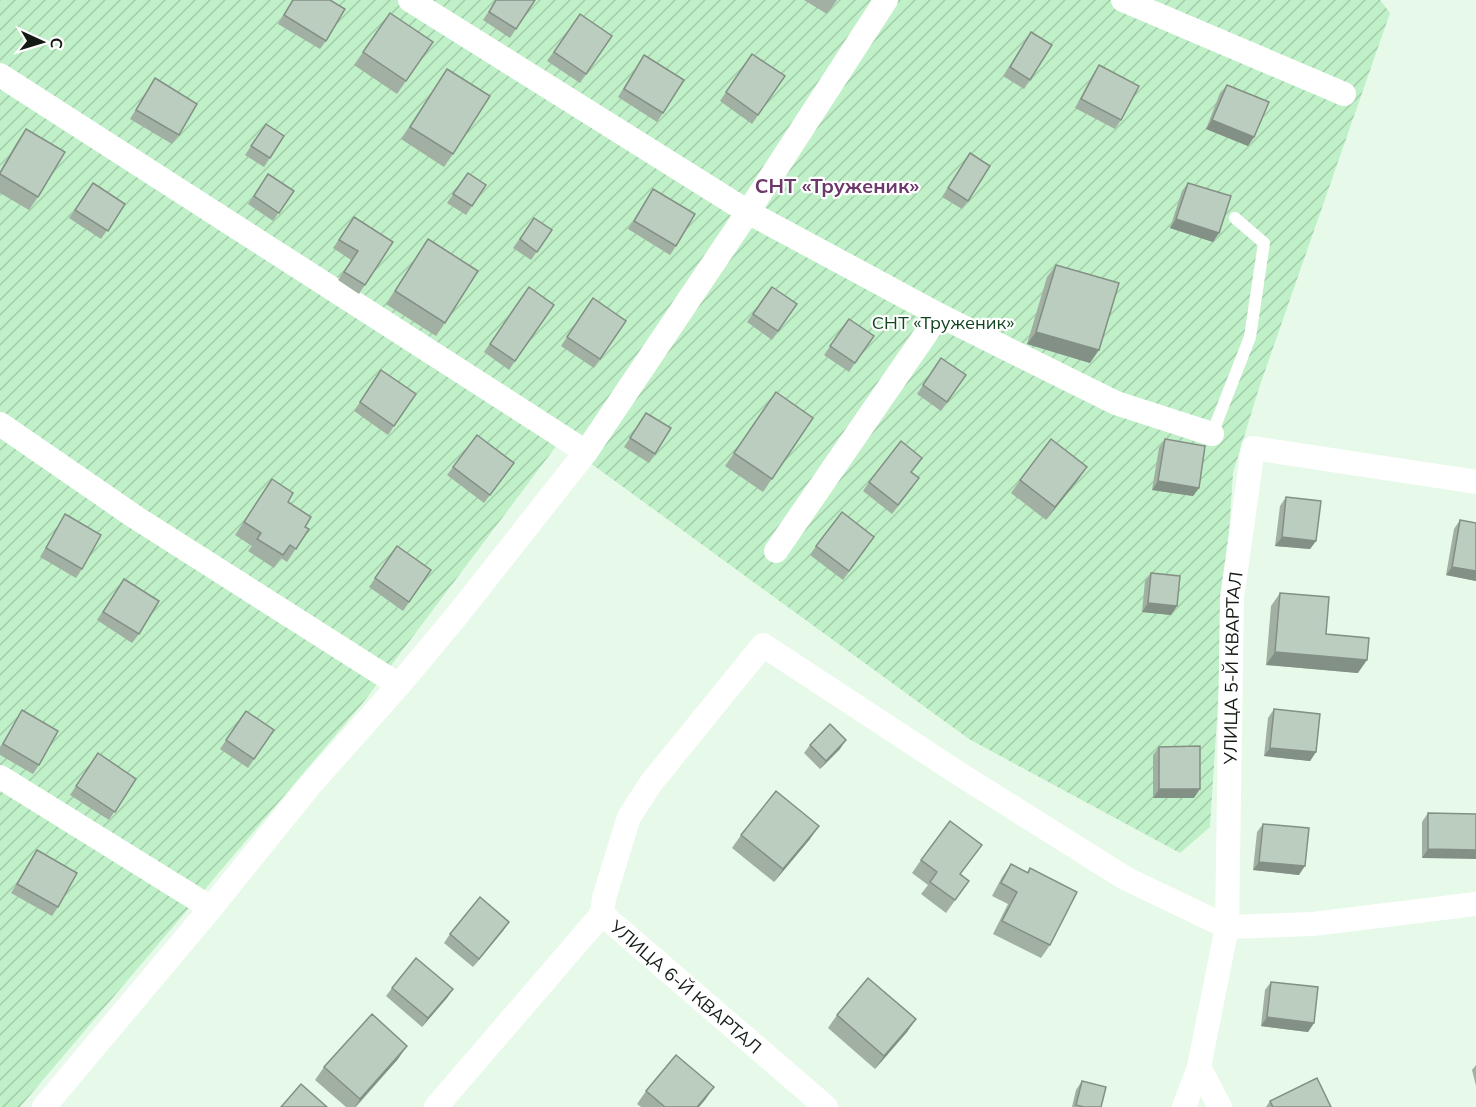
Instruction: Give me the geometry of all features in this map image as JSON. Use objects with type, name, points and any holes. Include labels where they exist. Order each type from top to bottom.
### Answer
[{"type":"street","points":[[410,0],[748,212],[939,315],[1116,403],[1212,434]]},
{"type":"street","points":[[44,1107],[211,908],[311,784],[459,613],[586,452],[748,212],[886,0]]},
{"type":"street","points":[[1123,0],[1344,94]]},
{"type":"street","points":[[0,75],[586,452]]},
{"type":"street","points":[[776,551],[939,315]]},
{"type":"street","points":[[0,424],[135,517],[399,685]]},
{"type":"street","name":"УЛИЦА 5-Й КВАРТАЛ","points":[[1199,1067],[1227,927],[1232,598],[1253,448],[1476,482]]},
{"type":"street","points":[[602,914],[604,898],[629,817],[651,783],[763,645],[948,767],[1125,878],[1227,927],[1313,924],[1476,904]]},
{"type":"street","points":[[0,777],[211,908]]},
{"type":"street","name":"УЛИЦА 6-Й КВАРТАЛ","points":[[436,1107],[602,914],[826,1107]]},
{"type":"street","points":[[1184,1107],[1199,1067]]},
{"type":"street","points":[[1199,1067],[1220,1107]]},
{"type":"lane","points":[[1212,434],[1250,337],[1264,243],[1235,218]]},
{"type":"green space","name":"СНТ «Труженик»","points":[[0,0],[1380,0],[1390,13],[1259,388],[1233,473],[1210,827],[1180,853],[969,739],[560,441],[362,704],[20,1107],[0,1107]]},
{"type":"building","points":[[293,0],[330,0],[345,9],[326,41],[284,15]]},
{"type":"building","points":[[496,0],[535,0],[516,29],[489,12]]},
{"type":"building","points":[[390,13],[433,42],[406,81],[363,52]]},
{"type":"building","points":[[580,14],[612,36],[586,74],[554,52]]},
{"type":"building","points":[[1031,32],[1052,45],[1030,80],[1010,67]]},
{"type":"building","points":[[752,54],[785,76],[758,115],[726,92]]},
{"type":"building","points":[[644,55],[684,80],[663,113],[624,89]]},
{"type":"building","points":[[1099,65],[1139,86],[1121,120],[1081,99]]},
{"type":"building","points":[[447,69],[490,96],[453,154],[410,127]]},
{"type":"building","points":[[155,78],[197,104],[179,135],[136,110]]},
{"type":"building","points":[[1227,85],[1269,102],[1254,137],[1212,120]]},
{"type":"building","points":[[266,124],[284,136],[270,158],[251,146]]},
{"type":"building","points":[[26,129],[65,152],[38,197],[0,174]]},
{"type":"building","points":[[970,153],[990,166],[968,201],[948,188]]},
{"type":"building","points":[[468,173],[486,185],[472,206],[453,194]]},
{"type":"building","points":[[268,174],[294,191],[279,213],[254,196]]},
{"type":"building","points":[[93,183],[125,204],[108,231],[75,210]]},
{"type":"building","points":[[1188,183],[1231,196],[1219,233],[1176,219]]},
{"type":"building","points":[[653,189],[695,214],[676,246],[634,221]]},
{"type":"building","points":[[354,217],[393,242],[365,285],[344,272],[358,251],[339,240]]},
{"type":"building","points":[[534,218],[552,230],[537,252],[520,239]]},
{"type":"building","points":[[428,239],[478,271],[445,323],[395,291]]},
{"type":"building","points":[[1056,265],[1119,283],[1099,350],[1036,332]]},
{"type":"building","points":[[529,287],[554,305],[515,361],[490,344]]},
{"type":"building","points":[[772,287],[797,304],[778,331],[753,314]]},
{"type":"building","points":[[593,298],[626,321],[600,359],[567,337]]},
{"type":"building","points":[[849,319],[874,336],[855,363],[830,346]]},
{"type":"building","points":[[941,358],[966,375],[947,402],[923,385]]},
{"type":"building","points":[[381,370],[416,394],[394,426],[360,402]]},
{"type":"building","points":[[776,392],[813,418],[772,479],[734,453]]},
{"type":"building","points":[[646,413],[671,428],[655,454],[630,438]]},
{"type":"building","points":[[477,435],[514,463],[490,495],[453,467]]},
{"type":"building","points":[[1051,439],[1087,467],[1055,507],[1020,480]]},
{"type":"building","points":[[1165,439],[1205,446],[1199,488],[1158,481]]},
{"type":"building","points":[[901,441],[922,458],[911,472],[919,478],[898,505],[869,482]]},
{"type":"building","points":[[272,479],[293,493],[288,502],[311,517],[305,527],[309,529],[296,549],[290,545],[283,555],[257,539],[261,533],[244,522]]},
{"type":"building","points":[[1286,497],[1321,501],[1316,541],[1282,537]]},
{"type":"building","points":[[842,512],[874,537],[849,571],[816,546]]},
{"type":"building","points":[[65,514],[101,535],[82,569],[46,548]]},
{"type":"building","points":[[1460,520],[1476,523],[1476,571],[1452,567]]},
{"type":"building","points":[[397,546],[431,570],[409,602],[375,578]]},
{"type":"building","points":[[1151,573],[1180,576],[1177,606],[1148,603]]},
{"type":"building","points":[[124,579],[159,601],[139,634],[103,612]]},
{"type":"building","points":[[1280,593],[1329,597],[1326,634],[1369,638],[1367,660],[1275,652]]},
{"type":"building","points":[[1274,709],[1320,714],[1316,752],[1270,748]]},
{"type":"building","points":[[22,710],[58,731],[39,765],[3,744]]},
{"type":"building","points":[[246,711],[274,730],[254,759],[226,740]]},
{"type":"building","points":[[830,724],[846,740],[826,761],[810,745]]},
{"type":"building","points":[[1200,746],[1200,789],[1159,789],[1159,747]]},
{"type":"building","points":[[98,753],[136,779],[115,812],[76,786]]},
{"type":"building","points":[[776,791],[819,826],[783,869],[741,835]]},
{"type":"building","points":[[1428,813],[1476,814],[1476,850],[1428,849]]},
{"type":"building","points":[[950,821],[982,845],[960,874],[969,881],[955,900],[930,882],[937,872],[921,860]]},
{"type":"building","points":[[1263,824],[1309,828],[1305,866],[1259,862]]},
{"type":"building","points":[[37,850],[77,873],[58,907],[17,884]]},
{"type":"building","points":[[1011,864],[1028,873],[1030,868],[1077,892],[1050,945],[1002,921],[1017,892],[1001,883]]},
{"type":"building","points":[[480,897],[509,922],[479,959],[450,934]]},
{"type":"building","points":[[416,958],[453,989],[428,1018],[392,988]]},
{"type":"building","points":[[868,978],[916,1019],[884,1056],[837,1015]]},
{"type":"building","points":[[1271,982],[1318,987],[1314,1023],[1267,1017]]},
{"type":"building","points":[[372,1014],[407,1046],[360,1099],[324,1067]]},
{"type":"building","points":[[676,1055],[714,1087],[697,1107],[665,1107],[646,1091]]},
{"type":"building","points":[[1317,1078],[1331,1107],[1273,1107],[1270,1101]]},
{"type":"building","points":[[1082,1081],[1106,1087],[1101,1107],[1076,1105]]},
{"type":"building","points":[[301,1084],[327,1107],[281,1107]]},
{"type":"district","name":"СНТ «Труженик»","points":[[837,185]]}]
